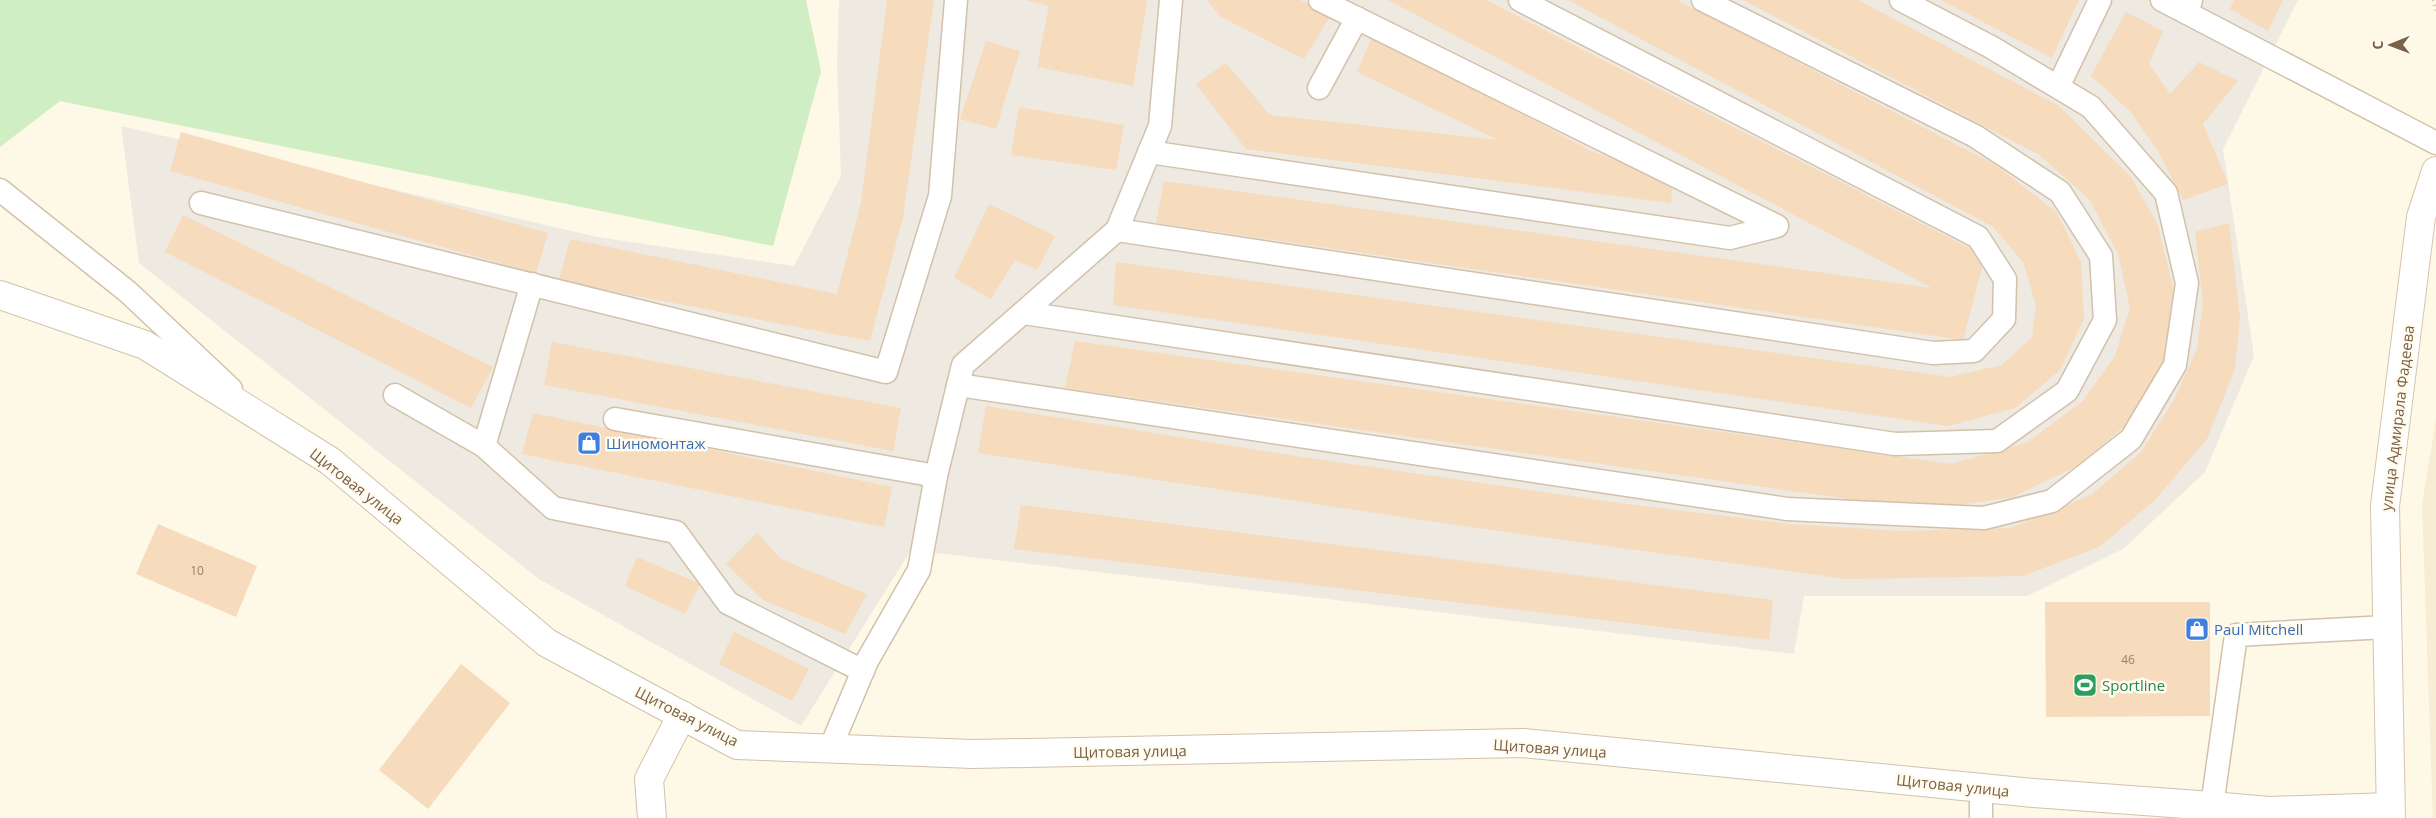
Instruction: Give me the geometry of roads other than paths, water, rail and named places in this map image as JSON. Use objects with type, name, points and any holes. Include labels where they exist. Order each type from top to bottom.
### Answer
[{"type":"street","name":"улица Адмирала Фадеева","points":[[2391,813],[2384,506],[2421,218],[2436,171]]},
{"type":"street","name":"Щитовая улица","points":[[0,296],[145,345],[330,460],[547,643],[737,745],[973,754],[1523,743],[1981,788],[2269,810],[2391,813]]},
{"type":"street","points":[[652,818],[649,779],[682,715]]},
{"type":"lane","points":[[201,203],[886,372],[940,196],[956,0]]},
{"type":"lane","points":[[830,749],[863,670],[919,570],[936,476],[963,365],[1117,230],[1160,126],[1171,0]]},
{"type":"lane","points":[[1149,152],[1730,238],[1777,226],[1320,0]]},
{"type":"lane","points":[[1117,230],[1933,353],[1974,350],[2004,319],[2005,279],[1978,236],[1520,0]]},
{"type":"lane","points":[[1024,313],[1894,444],[1997,441],[2067,390],[2105,320],[2101,256],[2060,192],[1975,136],[1703,0]]},
{"type":"lane","points":[[958,385],[1786,509],[1984,518],[2052,501],[2131,438],[2175,366],[2188,284],[2166,193],[2091,107],[1992,47],[1901,0]]},
{"type":"lane","points":[[2058,87],[2100,0]]},
{"type":"lane","points":[[2162,0],[2189,6],[2436,143]]},
{"type":"lane","points":[[1319,88],[1356,18]]},
{"type":"lane","points":[[0,190],[128,292],[259,416]]},
{"type":"lane","points":[[484,446],[532,284]]},
{"type":"lane","points":[[394,395],[484,446],[553,508],[676,532],[728,603],[863,670]]},
{"type":"lane","points":[[615,419],[936,476]]},
{"type":"lane","points":[[2212,806],[2236,635],[2387,627]]},
{"type":"lane","points":[[1981,788],[1981,818]]},
{"type":"place","name":"Шиномонтаж","points":[[589,443]]},
{"type":"place","name":"Paul Mitchell","points":[[2197,629]]},
{"type":"place","name":"Sportline","points":[[2085,685]]}]
